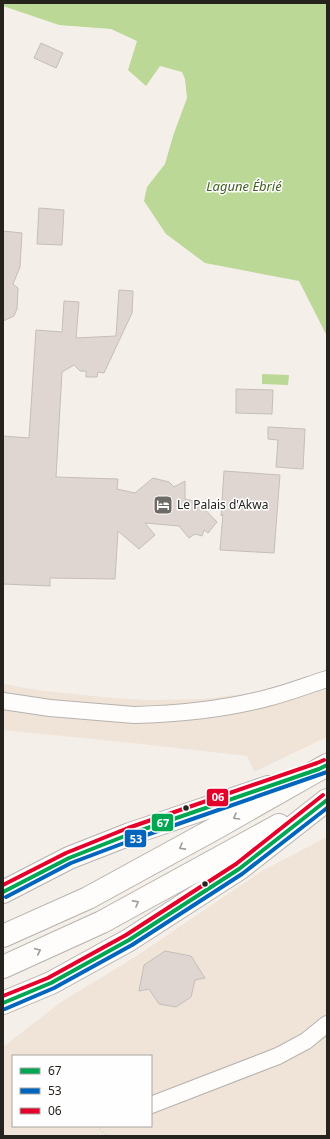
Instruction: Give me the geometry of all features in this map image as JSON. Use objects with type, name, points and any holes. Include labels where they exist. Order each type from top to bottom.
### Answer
[{"type":"highway","points":[[3,892],[69,858],[130,834],[323,767]]},
{"type":"highway","points":[[3,936],[88,898],[323,767]]},
{"type":"highway","points":[[3,967],[102,922],[229,851],[327,799]]},
{"type":"highway","points":[[3,1003],[51,982],[129,940],[239,869],[327,799]]},
{"type":"street","points":[[3,701],[50,708],[134,715],[206,710],[270,697],[327,679]]},
{"type":"street","points":[[152,1105],[278,1056],[306,1041],[327,1024]]},
{"type":"path","points":[[98,1127],[107,1136]]},
{"type":"shaded area","points":[[327,672],[327,737],[254,772],[247,756],[3,730],[3,684],[44,691],[113,698],[148,700],[204,699],[266,691]]},
{"type":"shaded area","points":[[327,837],[327,1136],[3,1136],[3,1047],[61,1002],[135,957],[262,871]]},
{"type":"water","name":"Lagune Ébrié","points":[[3,3],[327,3],[327,336],[299,281],[205,263],[166,234],[144,201],[147,187],[165,164],[173,136],[187,98],[185,79],[182,72],[160,66],[146,86],[128,70],[137,41],[111,29],[59,25],[3,6]]},
{"type":"water","points":[[262,374],[289,375],[288,385],[262,384]]},
{"type":"building","points":[[41,43],[63,53],[56,68],[34,58]]},
{"type":"building","points":[[39,208],[64,210],[62,245],[37,244]]},
{"type":"building","points":[[3,231],[22,233],[20,267],[13,284],[18,288],[17,309],[14,316],[3,321]]},
{"type":"building","points":[[119,290],[133,291],[132,313],[104,373],[98,372],[97,377],[86,377],[86,371],[80,371],[74,365],[62,372],[56,477],[118,479],[117,489],[135,493],[153,478],[169,482],[174,487],[185,481],[185,499],[198,502],[217,522],[208,533],[204,530],[202,536],[195,534],[189,538],[179,526],[145,523],[155,535],[139,549],[118,531],[115,579],[50,578],[50,586],[3,584],[3,436],[29,438],[36,330],[62,332],[64,301],[79,302],[76,338],[116,336]]},
{"type":"building","points":[[236,389],[273,390],[272,414],[236,413]]},
{"type":"building","points":[[268,427],[305,429],[303,469],[276,467],[278,440],[268,439]]},
{"type":"building","points":[[224,471],[280,475],[274,553],[220,550]]},
{"type":"building","points":[[165,951],[191,956],[205,978],[195,980],[191,997],[176,1007],[159,1004],[149,989],[139,991],[144,965]]},
{"type":"transit line","name":"06","points":[[3,885],[66,853],[128,828],[324,760]]},
{"type":"transit line","name":"67","points":[[3,892],[69,858],[130,834],[327,765]]},
{"type":"transit line","name":"53","points":[[6,897],[71,863],[132,840],[327,772]]},
{"type":"transit line","name":"06","points":[[3,996],[48,978],[126,935],[236,864],[323,795]]},
{"type":"transit line","name":"67","points":[[3,1003],[51,983],[129,940],[239,869],[327,800]]},
{"type":"transit line","name":"53","points":[[5,1009],[54,988],[132,945],[242,874],[327,808]]},
{"type":"place","name":"Le Palais d'Akwa","points":[[163,505]]}]
